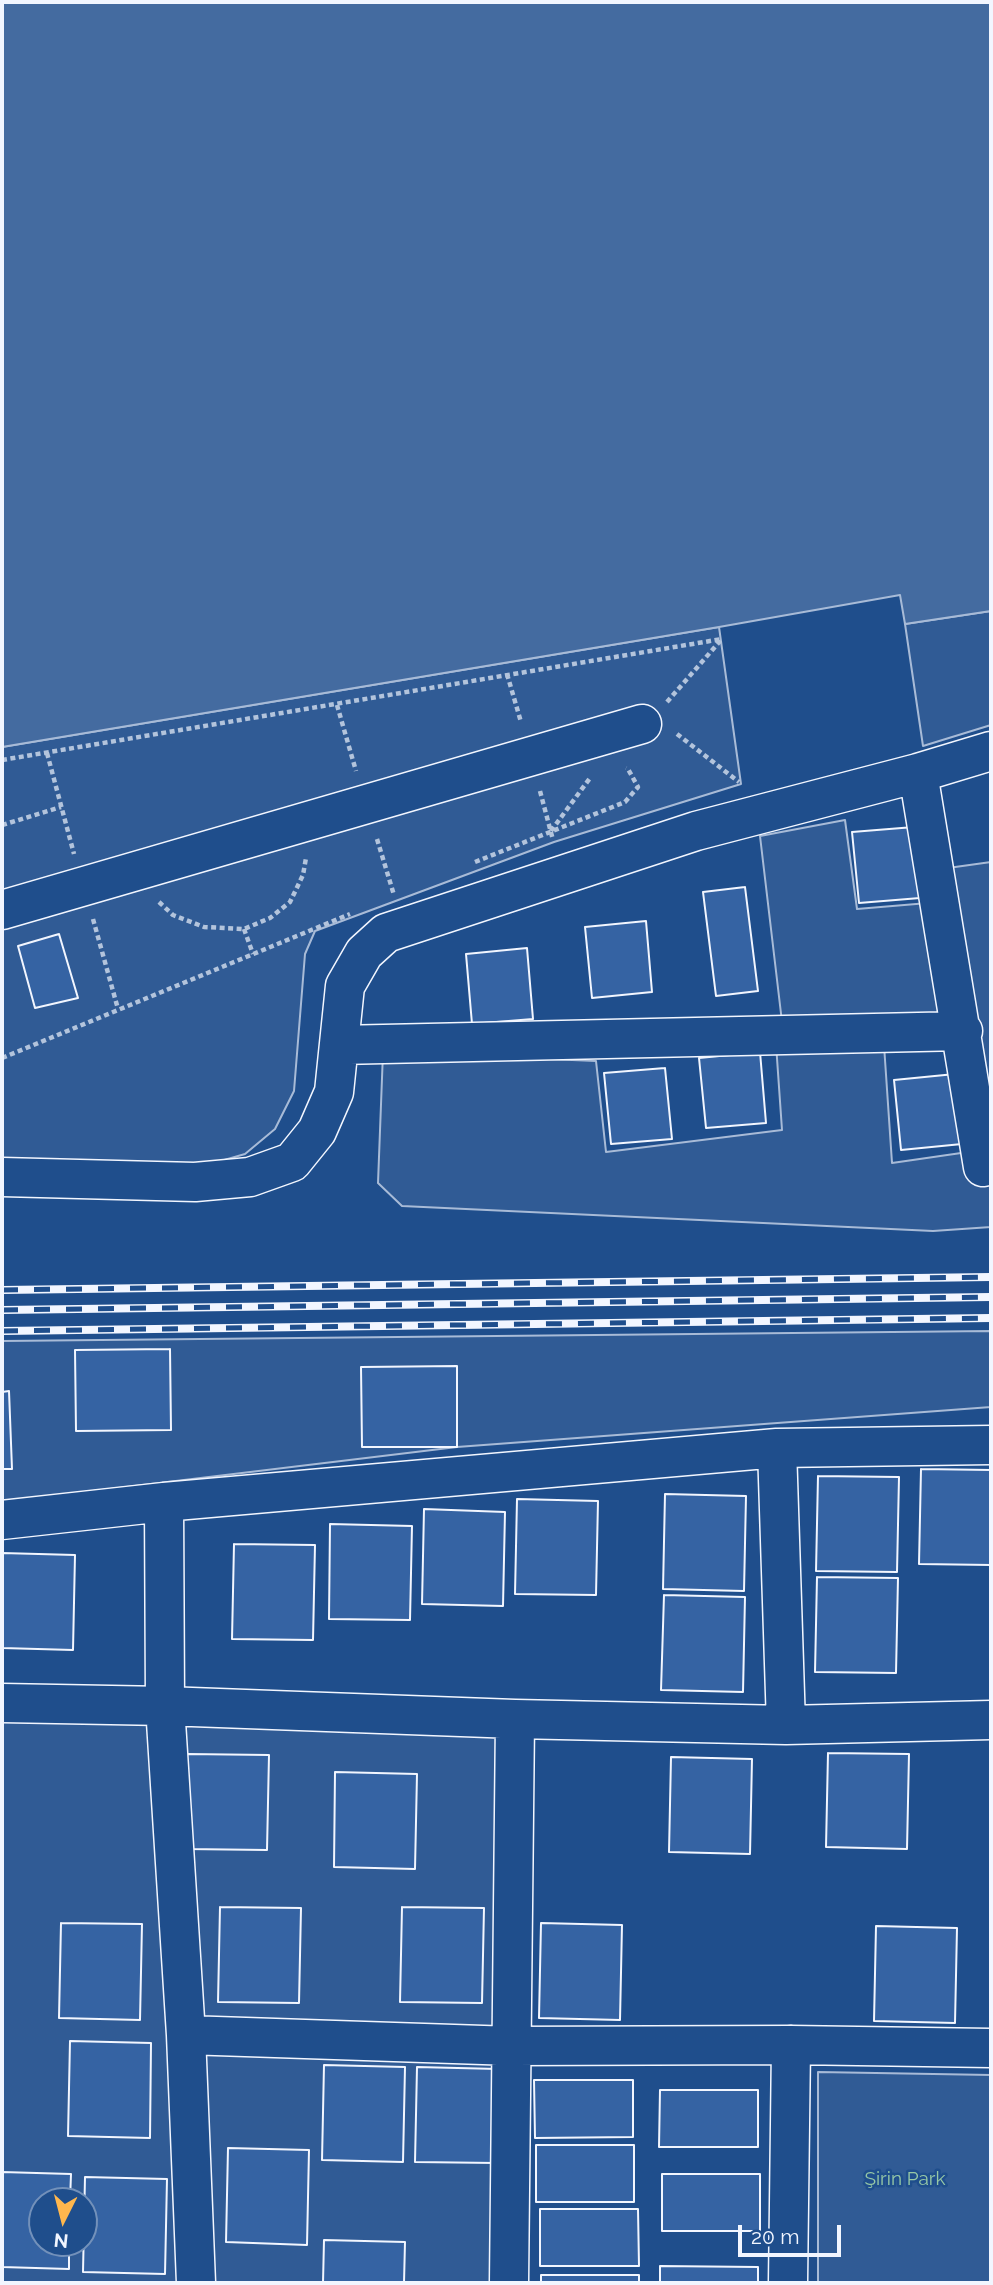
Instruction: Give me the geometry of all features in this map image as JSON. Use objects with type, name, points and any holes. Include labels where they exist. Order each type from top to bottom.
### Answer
[{"type":"street","points":[[2,910],[642,724]]},
{"type":"street","points":[[2,1177],[195,1182],[250,1177],[292,1162],[317,1131],[334,1092],[345,986],[365,953],[386,933],[696,831],[918,773],[991,751]]},
{"type":"street","points":[[918,773],[984,1167]]},
{"type":"street","points":[[340,1045],[963,1031]]},
{"type":"street","points":[[2,1520],[164,1502],[777,1448],[991,1444]]},
{"type":"street","points":[[777,1448],[786,1725]]},
{"type":"street","points":[[164,1502],[165,1706],[186,2035],[196,2283]]},
{"type":"street","points":[[2,1703],[786,1725],[991,1720]]},
{"type":"street","points":[[509,2283],[515,1719]]},
{"type":"street","points":[[186,2035],[513,2046],[791,2045],[991,2048]]},
{"type":"street","points":[[788,2283],[791,2045]]},
{"type":"path","points":[[2,760],[722,639],[687,681],[642,724]]},
{"type":"path","points":[[642,724],[675,732],[719,765],[741,784],[760,814]]},
{"type":"path","points":[[466,866],[625,802],[638,787],[628,769],[619,767]]},
{"type":"path","points":[[551,831],[588,779],[598,772]]},
{"type":"path","points":[[2,825],[61,807]]},
{"type":"path","points":[[142,869],[149,892],[173,915],[204,927],[244,929],[270,918],[290,902],[303,875],[308,851],[305,822]]},
{"type":"path","points":[[381,901],[406,890]]},
{"type":"path","points":[[2,1058],[356,911]]},
{"type":"path","points":[[244,929],[253,954]]},
{"type":"shaded area","points":[[2,2],[991,2],[991,611],[905,624],[900,595],[2,747]]},
{"type":"shaded area","points":[[991,611],[991,725],[923,746],[905,624]]},
{"type":"shaded area","points":[[719,627],[741,784],[554,842],[315,931],[305,954],[294,1091],[275,1129],[245,1154],[207,1165],[2,1163],[2,747]]},
{"type":"shaded area","points":[[845,820],[857,909],[928,903],[951,1017],[782,1022],[760,836]]},
{"type":"shaded area","points":[[991,862],[991,1129],[948,868]]},
{"type":"shaded area","points":[[776,1044],[884,1045],[892,1163],[968,1152],[991,1164],[991,1227],[933,1231],[402,1206],[378,1183],[383,1052],[596,1061],[606,1152],[782,1130]]},
{"type":"shaded area","points":[[991,1331],[991,1407],[457,1447],[2,1502],[2,1341]]},
{"type":"shaded area","points":[[2,1703],[515,1719],[509,2283],[2,2283]]},
{"type":"shaded area","name":"Şirin Park","points":[[818,2072],[991,2075],[991,2283],[818,2283]]},
{"type":"building","points":[[914,827],[920,898],[859,903],[852,832]]},
{"type":"building","points":[[745,887],[758,991],[716,996],[703,892]]},
{"type":"building","points":[[646,921],[652,992],[592,998],[585,927]]},
{"type":"building","points":[[59,934],[78,998],[35,1008],[18,946]]},
{"type":"building","points":[[527,948],[533,1019],[472,1024],[466,954]]},
{"type":"building","points":[[760,1052],[766,1123],[706,1128],[699,1058]]},
{"type":"building","points":[[665,1068],[672,1139],[611,1144],[604,1073]]},
{"type":"building","points":[[955,1074],[962,1144],[901,1150],[894,1080]]},
{"type":"building","points":[[170,1349],[171,1430],[76,1431],[75,1350]]},
{"type":"building","points":[[457,1366],[457,1447],[362,1447],[361,1367]]},
{"type":"building","points":[[9,1391],[12,1469],[2,1469],[2,1392]]},
{"type":"building","points":[[921,1469],[991,1470],[991,1565],[919,1564]]},
{"type":"building","points":[[818,1476],[899,1477],[897,1572],[816,1571]]},
{"type":"building","points":[[665,1494],[746,1496],[744,1591],[663,1589]]},
{"type":"building","points":[[517,1499],[598,1501],[596,1595],[515,1594]]},
{"type":"building","points":[[424,1509],[505,1512],[503,1606],[422,1604]]},
{"type":"building","points":[[330,1524],[412,1526],[410,1620],[329,1619]]},
{"type":"building","points":[[234,1544],[315,1545],[313,1640],[232,1639]]},
{"type":"building","points":[[2,1553],[75,1555],[73,1650],[2,1648]]},
{"type":"building","points":[[817,1577],[898,1578],[896,1673],[815,1672]]},
{"type":"building","points":[[664,1595],[745,1597],[743,1692],[661,1690]]},
{"type":"building","points":[[828,1753],[909,1754],[907,1849],[826,1847]]},
{"type":"building","points":[[187,1754],[269,1755],[267,1850],[186,1849]]},
{"type":"building","points":[[671,1757],[752,1759],[750,1854],[669,1852]]},
{"type":"building","points":[[335,1772],[417,1774],[415,1869],[334,1867]]},
{"type":"building","points":[[220,1907],[301,1908],[299,2003],[218,2002]]},
{"type":"building","points":[[402,1907],[484,1908],[482,2003],[400,2002]]},
{"type":"building","points":[[61,1923],[142,1924],[140,2020],[59,2018]]},
{"type":"building","points":[[541,1923],[622,1925],[620,2020],[539,2018]]},
{"type":"building","points":[[876,1926],[957,1928],[955,2023],[874,2021]]},
{"type":"building","points":[[70,2041],[151,2043],[150,2138],[68,2136]]},
{"type":"building","points":[[324,2065],[405,2067],[403,2162],[322,2160]]},
{"type":"building","points":[[417,2067],[498,2069],[496,2163],[415,2162]]},
{"type":"building","points":[[534,2080],[633,2080],[633,2137],[535,2138]]},
{"type":"building","points":[[660,2090],[758,2090],[758,2147],[659,2147]]},
{"type":"building","points":[[536,2145],[634,2145],[634,2202],[536,2202]]},
{"type":"building","points":[[228,2148],[309,2150],[307,2245],[226,2242]]},
{"type":"building","points":[[2,2172],[71,2174],[71,2187],[28,2187],[28,2257],[69,2257],[69,2269],[2,2267]]},
{"type":"building","points":[[662,2174],[760,2174],[760,2231],[662,2231]]},
{"type":"building","points":[[85,2177],[167,2179],[165,2274],[83,2272],[83,2257],[98,2257],[98,2187],[85,2187]]},
{"type":"building","points":[[540,2209],[638,2209],[639,2266],[540,2266]]},
{"type":"building","points":[[324,2240],[405,2242],[404,2283],[323,2283]]},
{"type":"building","points":[[660,2266],[758,2267],[758,2283],[660,2283]]},
{"type":"building","points":[[541,2275],[639,2275],[639,2283],[541,2283]]},
{"type":"railway","points":[[2,1290],[991,1277]]},
{"type":"railway","points":[[2,1310],[991,1297]]},
{"type":"railway","points":[[2,1331],[991,1318]]}]
